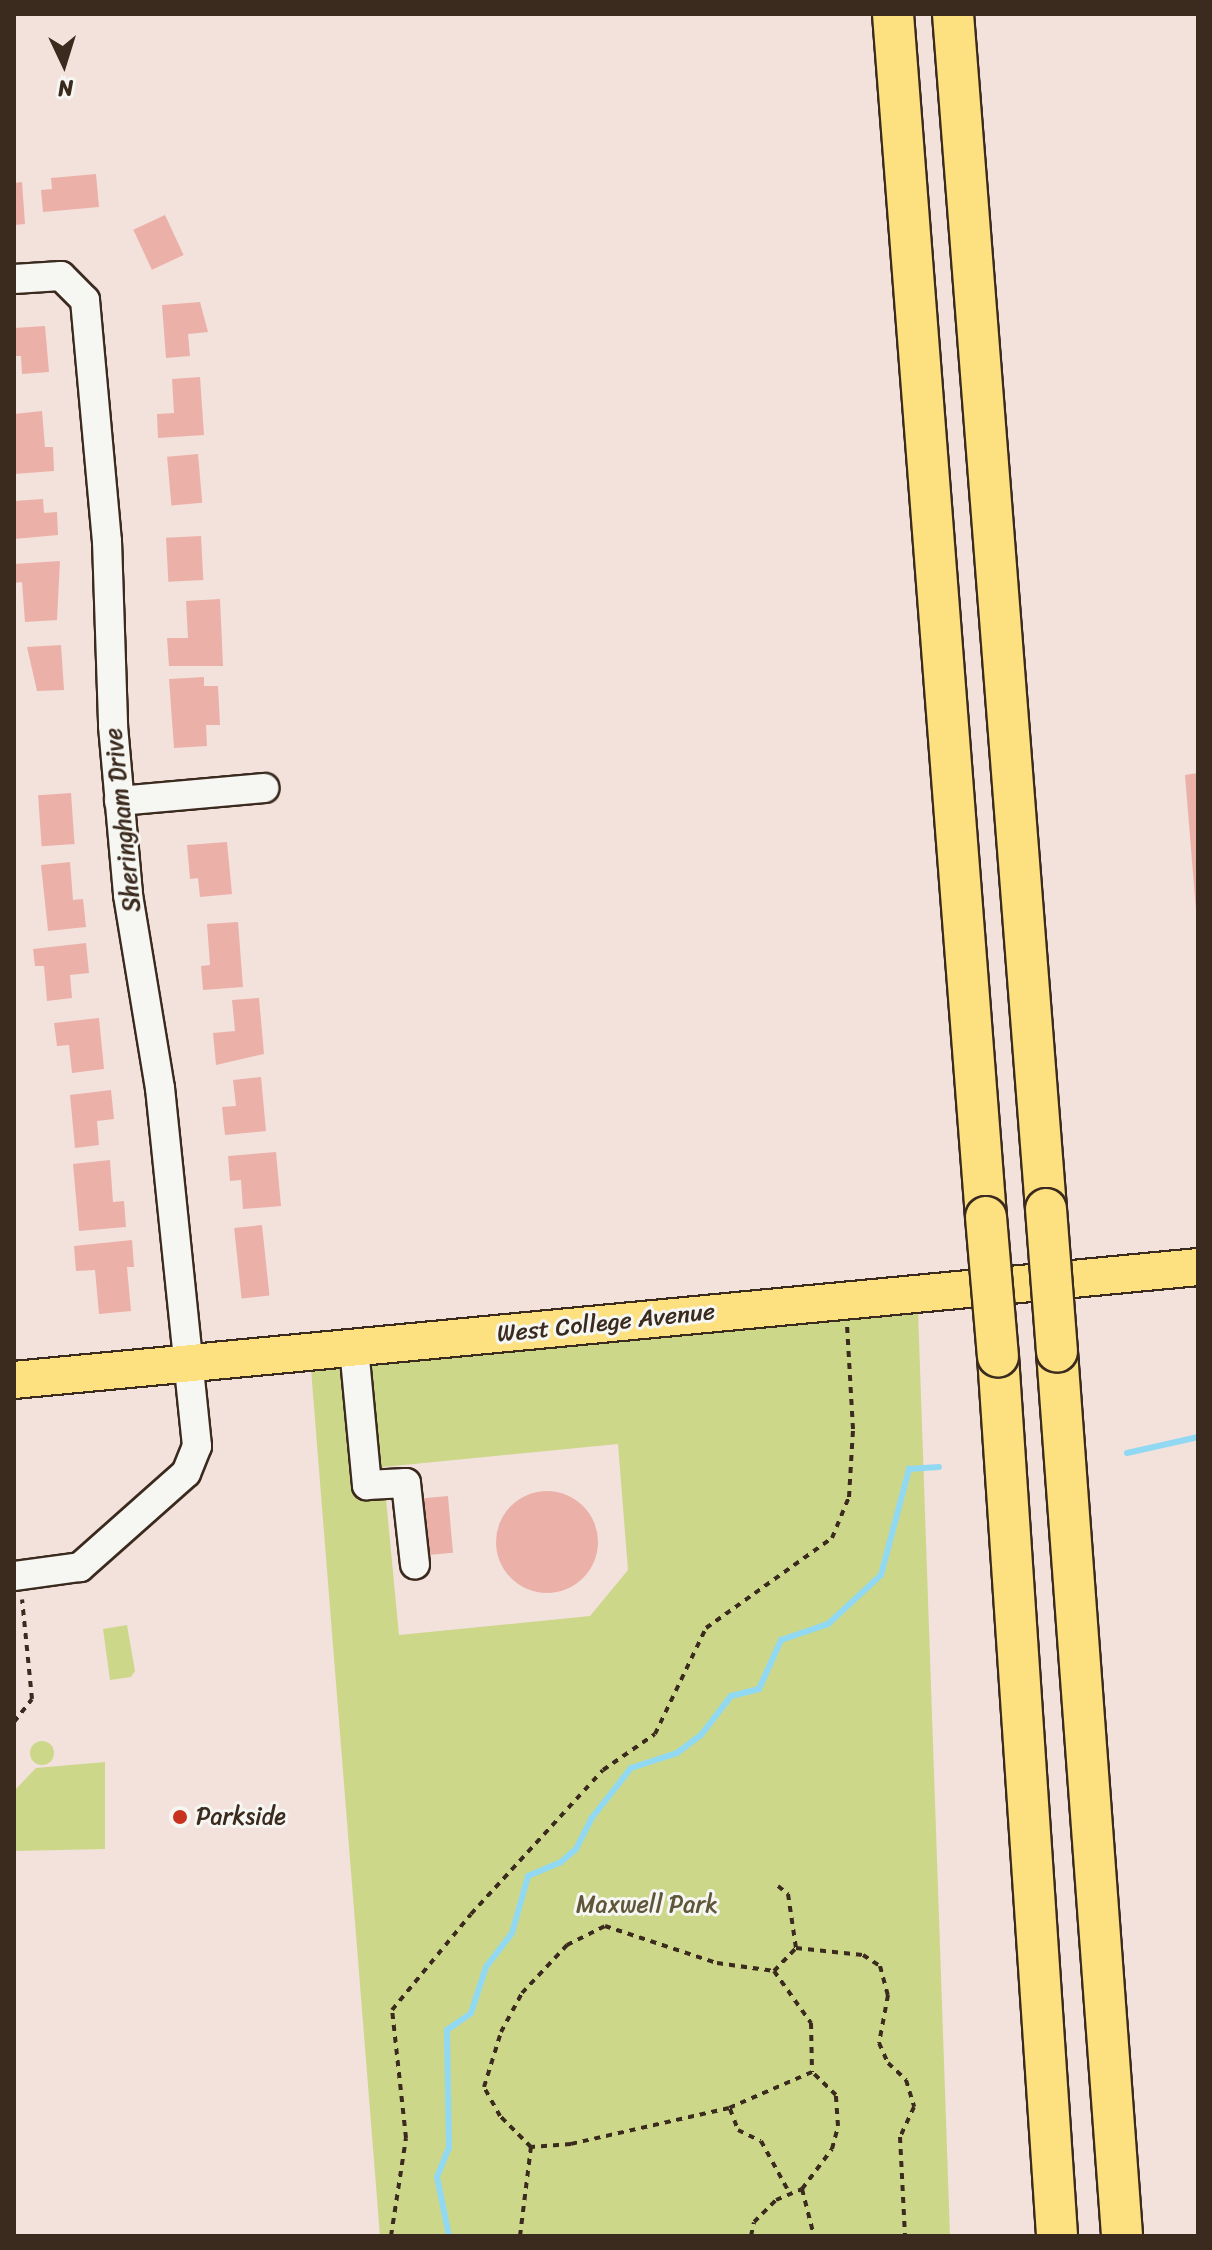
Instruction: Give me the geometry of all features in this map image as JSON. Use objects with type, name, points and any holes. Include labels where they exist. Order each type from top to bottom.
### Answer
[{"type":"highway","points":[[893,14],[998,1356],[1057,2236]]},
{"type":"highway","points":[[953,14],[1122,2236]]},
{"type":"main road","name":"West College Avenue","points":[[14,1380],[1198,1267]]},
{"type":"street","name":"Sheringham Drive","points":[[14,279],[70,279],[85,300],[97,424],[119,801],[128,895],[160,1088],[197,1446],[186,1473],[80,1567],[17,1576]]},
{"type":"street","points":[[119,801],[264,788]]},
{"type":"street","points":[[354,1348],[367,1485],[406,1483],[415,1565]]},
{"type":"path","points":[[391,2236],[406,2138],[392,2010],[471,1914],[603,1770],[655,1734],[706,1628],[832,1538],[849,1497],[853,1429],[846,1300]]},
{"type":"path","points":[[14,1722],[32,1699],[17,1576]]},
{"type":"path","points":[[778,1886],[788,1894],[796,1948]]},
{"type":"path","points":[[751,2236],[754,2222],[790,2194],[802,2189],[832,2149],[838,2126],[836,2095],[812,2072],[811,2023],[774,1971],[717,1963],[605,1926],[567,1945],[522,1993],[501,2032],[484,2087],[500,2116],[531,2147],[571,2144],[729,2108],[812,2072]]},
{"type":"path","points":[[774,1971],[796,1948]]},
{"type":"path","points":[[796,1948],[863,1955],[880,1966],[888,1995],[879,2043],[888,2063],[906,2080],[914,2107],[900,2137],[905,2236]]},
{"type":"path","points":[[729,2108],[738,2130],[761,2141],[790,2194]]},
{"type":"path","points":[[520,2236],[531,2147]]},
{"type":"path","points":[[802,2189],[814,2236]]},
{"type":"green space","name":"Maxwell Park","points":[[918,1310],[950,2236],[380,2236],[311,1369]],"holes":[[[618,1444],[628,1570],[590,1616],[399,1635],[383,1467]]]},
{"type":"green space","points":[[127,1625],[135,1671],[131,1677],[110,1680],[103,1629]]},
{"type":"green space","points":[[42,1741],[53,1748],[54,1753],[47,1764],[42,1765],[31,1758],[30,1753],[37,1742]]},
{"type":"green space","points":[[105,1762],[105,1849],[14,1851],[14,1791],[36,1768]]},
{"type":"building","points":[[96,174],[99,207],[43,212],[41,190],[52,189],[51,178]]},
{"type":"building","points":[[22,182],[25,224],[14,225],[14,183]]},
{"type":"building","points":[[165,215],[184,255],[152,270],[133,230]]},
{"type":"building","points":[[200,302],[208,332],[188,334],[190,356],[166,358],[162,305]]},
{"type":"building","points":[[45,326],[49,372],[22,374],[21,356],[14,356],[14,328]]},
{"type":"building","points":[[200,377],[204,435],[158,438],[157,414],[174,413],[172,379]]},
{"type":"building","points":[[42,411],[45,447],[53,447],[54,471],[14,474],[14,414]]},
{"type":"building","points":[[198,454],[202,503],[171,506],[167,457]]},
{"type":"building","points":[[43,499],[44,513],[57,512],[58,535],[14,539],[14,501]]},
{"type":"building","points":[[201,536],[203,580],[168,582],[166,538]]},
{"type":"building","points":[[60,561],[57,620],[25,622],[22,582],[14,583],[14,564]]},
{"type":"building","points":[[220,599],[223,666],[169,666],[167,638],[188,638],[186,601]]},
{"type":"building","points":[[61,645],[64,690],[37,691],[27,647]]},
{"type":"building","points":[[204,677],[204,686],[218,686],[220,725],[206,725],[207,746],[174,748],[169,679]]},
{"type":"building","points":[[1198,773],[1198,910],[1196,910],[1185,775]]},
{"type":"building","points":[[71,793],[75,844],[42,846],[38,795]]},
{"type":"building","points":[[227,842],[232,894],[200,897],[198,878],[190,879],[187,845]]},
{"type":"building","points":[[70,862],[73,900],[83,899],[86,927],[48,931],[41,865]]},
{"type":"building","points":[[238,922],[243,987],[203,990],[201,966],[210,965],[207,924]]},
{"type":"building","points":[[86,943],[89,973],[70,975],[72,998],[47,1001],[44,966],[35,966],[33,949]]},
{"type":"building","points":[[259,998],[264,1054],[216,1065],[213,1033],[235,1031],[232,1000]]},
{"type":"building","points":[[99,1018],[104,1069],[72,1073],[69,1045],[57,1046],[54,1023]]},
{"type":"building","points":[[261,1077],[266,1131],[225,1135],[222,1107],[236,1106],[233,1080]]},
{"type":"building","points":[[111,1090],[114,1119],[97,1121],[99,1145],[75,1148],[70,1095]]},
{"type":"building","points":[[276,1152],[281,1206],[243,1209],[241,1180],[230,1181],[228,1156]]},
{"type":"building","points":[[110,1160],[113,1202],[124,1201],[126,1227],[79,1231],[73,1164]]},
{"type":"building","points":[[262,1225],[269,1296],[242,1299],[234,1228]]},
{"type":"building","points":[[132,1240],[134,1267],[127,1267],[131,1311],[99,1314],[95,1270],[76,1271],[74,1246]]},
{"type":"building","points":[[547,1491],[567,1495],[583,1506],[594,1522],[598,1542],[594,1562],[583,1578],[567,1589],[547,1593],[527,1589],[511,1578],[500,1562],[496,1542],[500,1522],[511,1506],[527,1495]]},
{"type":"building","points":[[448,1496],[453,1553],[428,1555],[423,1498]]},
{"type":"waterway","points":[[1127,1453],[1198,1437]]},
{"type":"waterway","points":[[449,2236],[437,2177],[449,2147],[447,2030],[471,2013],[486,1967],[512,1933],[528,1876],[561,1862],[576,1849],[591,1819],[631,1768],[677,1753],[701,1735],[731,1696],[759,1689],[781,1640],[828,1624],[881,1575],[909,1469],[939,1467]]},
{"type":"place","name":"Parkside","points":[[180,1817]]}]
